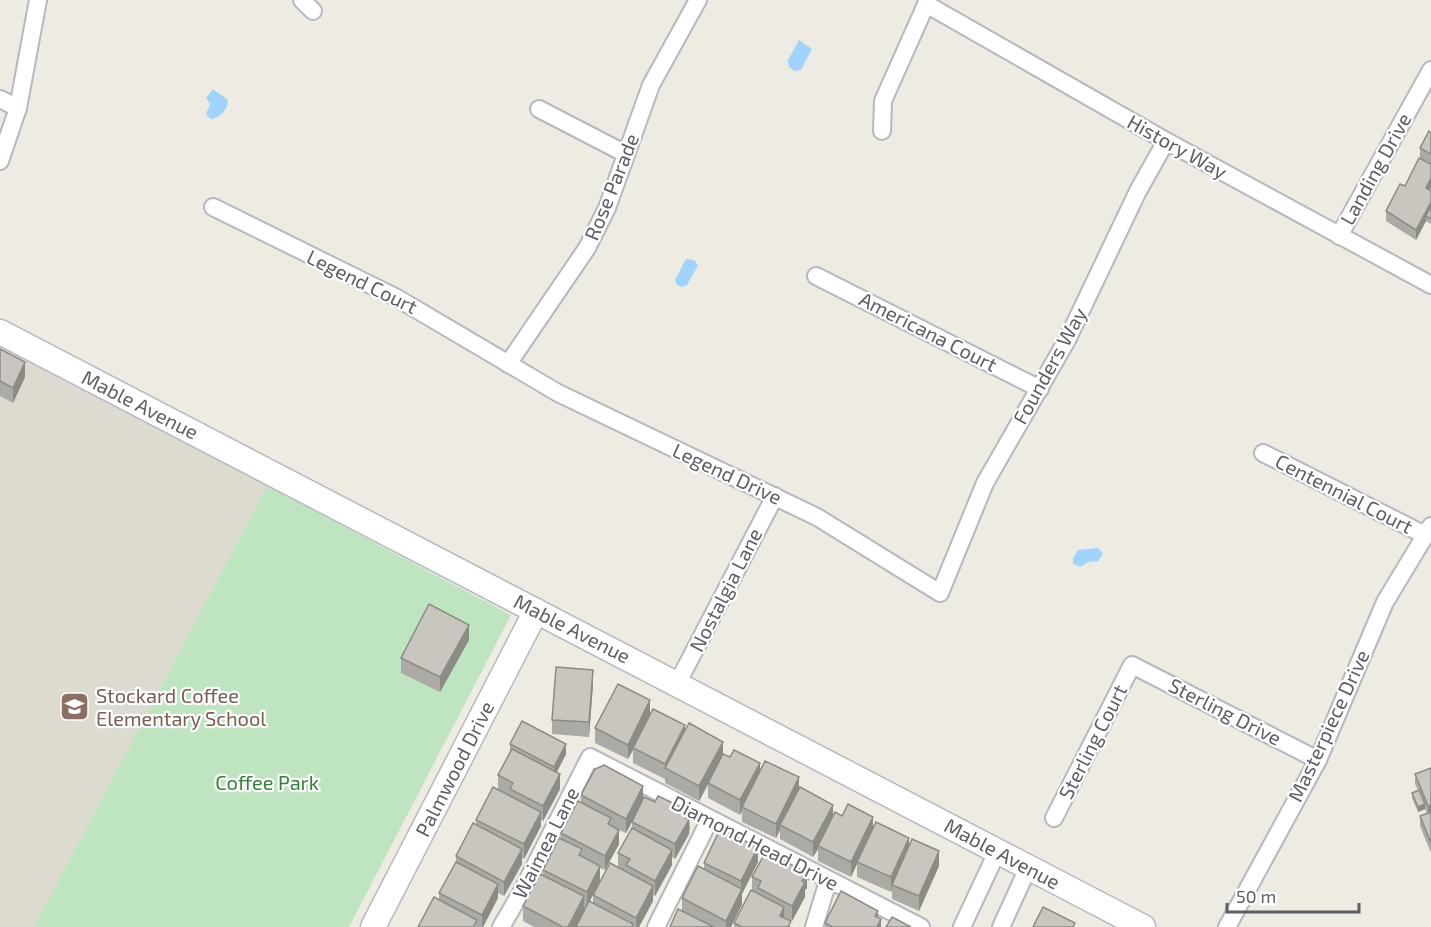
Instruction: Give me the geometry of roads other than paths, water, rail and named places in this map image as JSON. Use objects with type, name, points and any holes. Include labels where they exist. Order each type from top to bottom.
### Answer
[{"type":"street","points":[[0,161],[18,108],[38,0]]},
{"type":"street","name":"Rose Parade","points":[[508,364],[587,248],[607,208],[651,85],[698,0]]},
{"type":"street","points":[[882,131],[883,101],[927,2]]},
{"type":"street","name":"History Way","points":[[927,2],[1166,141],[1431,285]]},
{"type":"street","name":"Landing Drive","points":[[1339,236],[1431,70]]},
{"type":"street","points":[[0,99],[18,108]]},
{"type":"street","points":[[539,109],[627,154]]},
{"type":"street","name":"Founders Way","points":[[940,593],[986,483],[1067,340],[1138,191],[1166,141]]},
{"type":"street","name":"Legend Court","points":[[213,207],[397,298],[508,364]]},
{"type":"street","name":"Americana Court","points":[[816,276],[1040,389]]},
{"type":"street","name":"Mable Avenue","points":[[0,332],[1143,927]]},
{"type":"street","name":"Legend Drive","points":[[508,364],[608,418],[775,496],[844,533],[940,593]]},
{"type":"street","name":"Centennial Court","points":[[1263,453],[1428,530]]},
{"type":"street","name":"Nostalgia Lane","points":[[677,684],[775,496]]},
{"type":"street","name":"Masterpiece Drive","points":[[1227,927],[1318,760],[1385,602],[1428,530]]},
{"type":"street","name":"Palmwood Drive","points":[[374,927],[536,611]]},
{"type":"street","name":"Sterling Drive","points":[[1132,665],[1318,760]]},
{"type":"street","name":"Sterling Court","points":[[1054,818],[1132,665]]},
{"type":"street","name":"Diamond Head Drive","points":[[590,757],[921,927]]},
{"type":"street","name":"Waimea Lane","points":[[501,927],[522,891],[590,757]]},
{"type":"street","points":[[656,927],[710,819]]},
{"type":"street","points":[[962,927],[997,852]]},
{"type":"street","points":[[1001,927],[1028,868]]},
{"type":"street","points":[[814,927],[828,881]]},
{"type":"water","points":[[799,40],[812,49],[801,70],[795,71],[789,67],[788,60]]},
{"type":"water","points":[[213,89],[228,100],[223,113],[211,119],[206,114],[210,104],[206,98]]},
{"type":"water","points":[[686,259],[694,260],[698,265],[687,285],[682,287],[677,285],[675,280]]},
{"type":"water","points":[[1098,548],[1103,554],[1098,561],[1088,562],[1081,567],[1073,564],[1073,558],[1078,550]]},
{"type":"place","name":"Stockard Coffee Elementary School","points":[[75,707]]},
{"type":"park label","name":"Coffee Park","points":[[267,783]]}]
